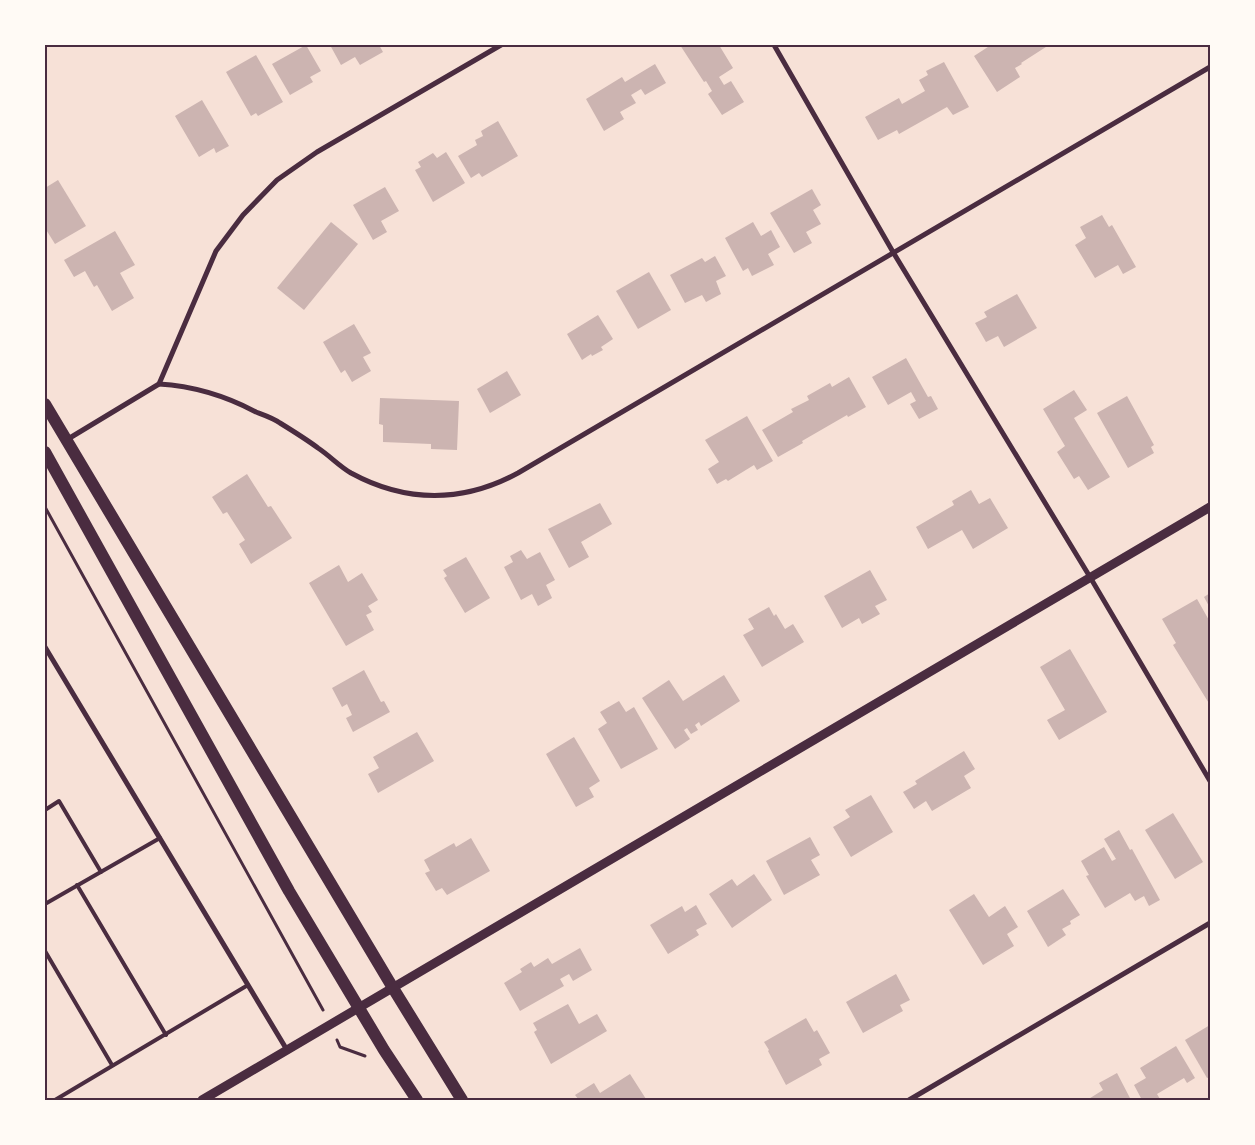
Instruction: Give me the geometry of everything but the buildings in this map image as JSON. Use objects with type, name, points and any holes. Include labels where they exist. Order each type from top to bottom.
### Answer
[{"type":"main road","points":[[45,404],[393,988],[462,1100]]},
{"type":"main road","points":[[45,454],[289,891],[384,1050],[417,1100]]},
{"type":"street","points":[[158,384],[209,265],[230,231],[256,200],[277,180],[306,159],[501,45]]},
{"type":"street","points":[[774,45],[893,252],[1090,577],[1210,781]]},
{"type":"street","points":[[66,440],[158,384],[176,385],[245,405],[278,421],[319,448],[352,474],[384,488],[406,493],[440,496],[464,493],[487,487],[518,473],[1210,66]]},
{"type":"street","points":[[202,1100],[1210,507]]},
{"type":"street","points":[[45,646],[287,1050]]},
{"type":"street","points":[[909,1100],[1210,923]]},
{"type":"lane","points":[[45,810],[59,801],[101,872]]},
{"type":"lane","points":[[45,904],[160,838]]},
{"type":"lane","points":[[77,885],[166,1035]]},
{"type":"lane","points":[[45,951],[112,1065]]},
{"type":"lane","points":[[56,1100],[248,985]]},
{"type":"path","points":[[45,507],[331,1024],[340,1047],[366,1057]]}]
